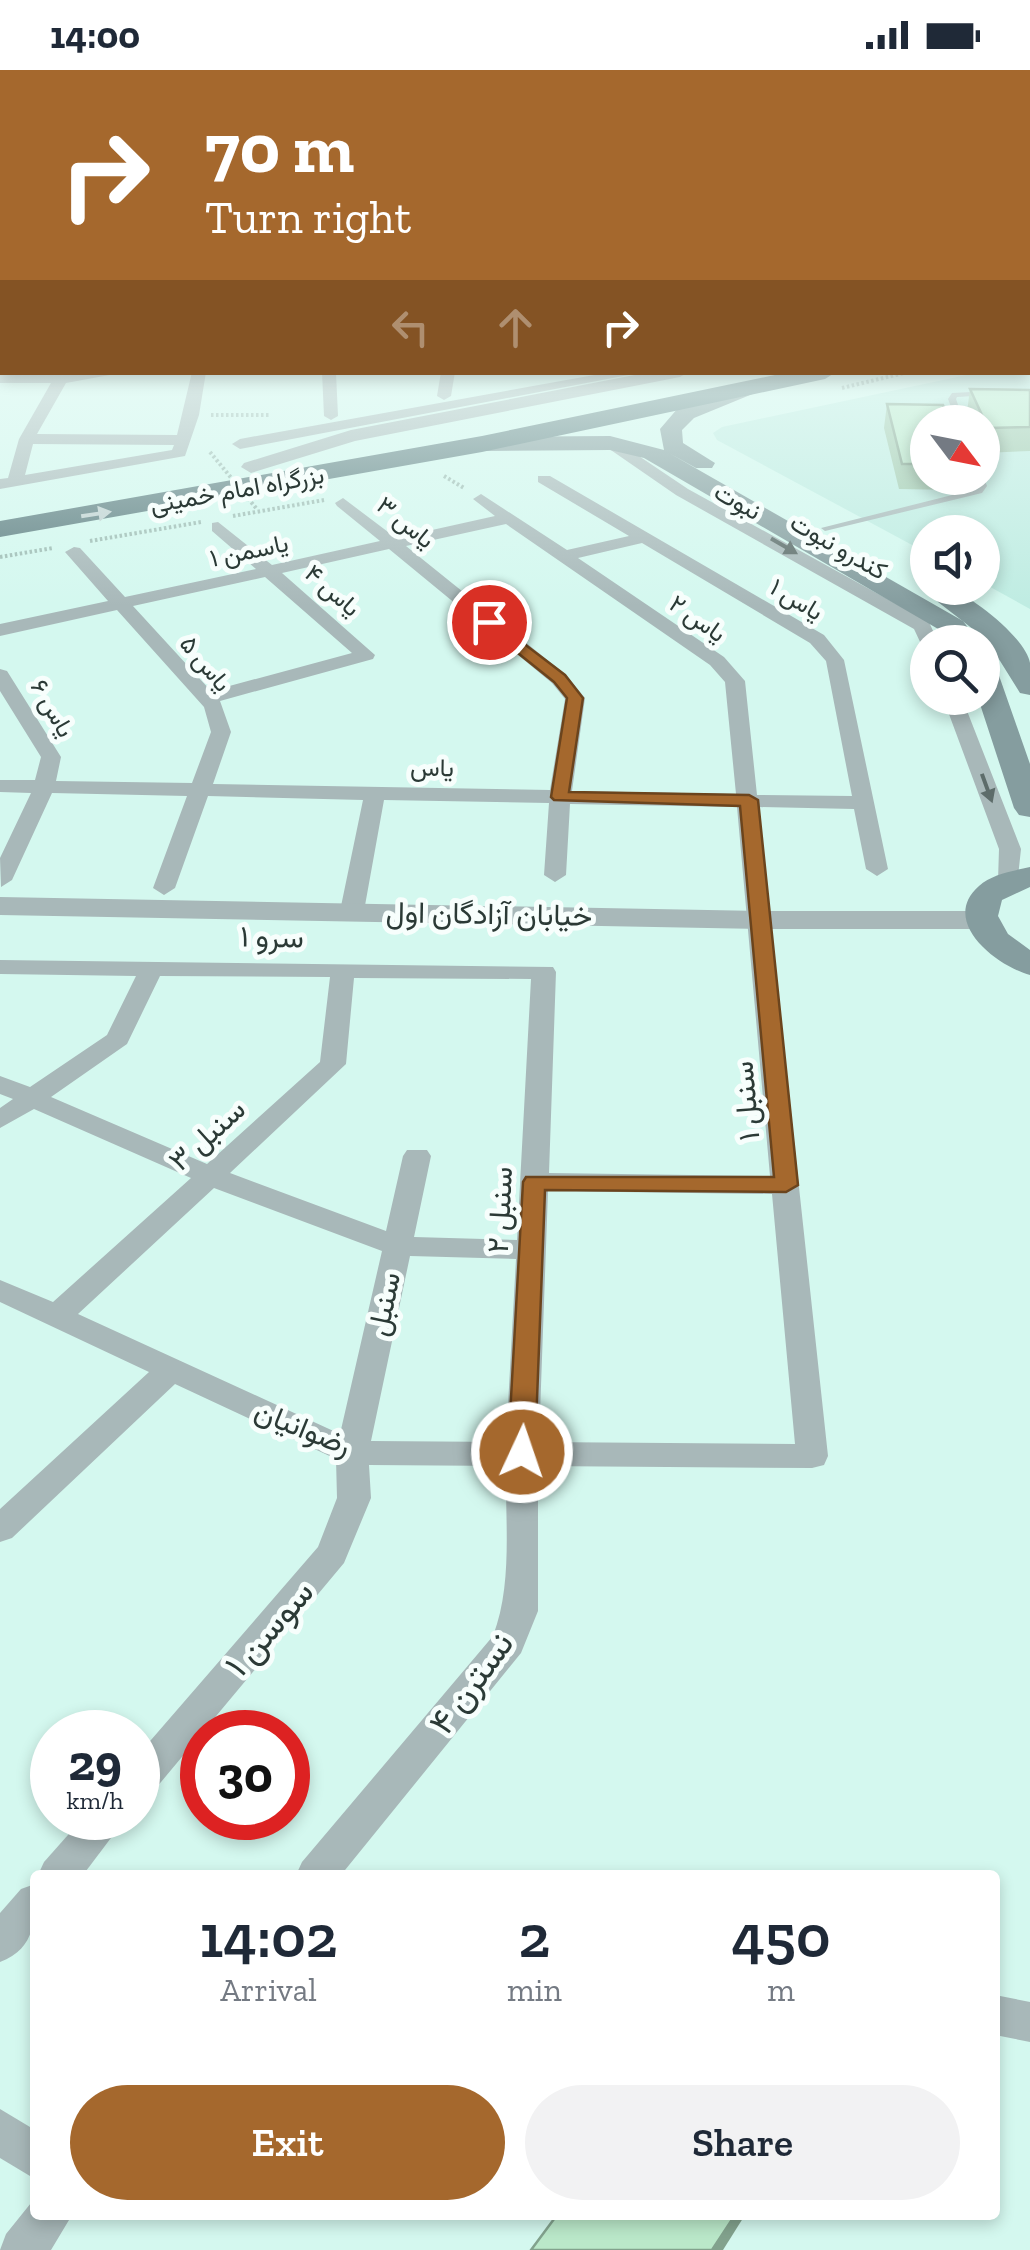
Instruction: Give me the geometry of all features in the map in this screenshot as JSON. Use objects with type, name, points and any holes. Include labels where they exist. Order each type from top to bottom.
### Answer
[{"type":"highway","name":"بزرگراه امام خمینی","points":[[0,508],[245,456],[471,430],[630,403]]},
{"type":"highway","name":"بزرگراه امام خمینی","points":[[0,529],[482,444],[661,403]]},
{"type":"main road","name":"نبوت","points":[[708,403],[686,413],[671,429],[672,446],[902,570]]},
{"type":"main road","name":"نبوت","points":[[482,444],[610,443],[652,453],[951,625]]},
{"type":"main road","points":[[960,605],[981,618],[1020,660],[1030,686]]},
{"type":"main road","points":[[998,715],[1030,808]]},
{"type":"main road","points":[[1019,879],[990,891],[980,904],[979,920],[988,936],[1004,951],[1030,964]]},
{"type":"street","points":[[8,483],[49,403]]},
{"type":"street","points":[[180,448],[194,403]]},
{"type":"street","points":[[331,403],[331,416]]},
{"type":"street","points":[[245,456],[494,403]]},
{"type":"street","points":[[245,456],[522,403]]},
{"type":"street","name":"کندرو نبوت","points":[[610,443],[682,492],[920,625]]},
{"type":"street","points":[[0,456],[24,448],[180,448]]},
{"type":"street","points":[[8,483],[180,448]]},
{"type":"street","name":"یاس ۱","points":[[544,479],[816,639],[835,660],[877,870]]},
{"type":"street","name":"یاس ۲","points":[[481,498],[717,661],[735,681],[762,920]]},
{"type":"street","name":"یاس ۳","points":[[343,503],[559,679],[575,698],[560,797],[554,875]]},
{"type":"street","name":"یاسمن ۱","points":[[0,630],[509,518]]},
{"type":"street","name":"یاس ۴","points":[[207,698],[366,655],[218,527]]},
{"type":"street","points":[[565,556],[643,538]]},
{"type":"street","name":"یاس ۵","points":[[74,552],[214,706],[220,732],[164,888]]},
{"type":"street","name":"یاس ۶","points":[[0,676],[51,757],[44,787],[1,880]]},
{"type":"street","points":[[958,715],[1019,879]]},
{"type":"street","name":"یاس","points":[[0,786],[862,802]]},
{"type":"street","points":[[352,911],[374,793]]},
{"type":"street","name":"خیابان آزادگان اول","points":[[0,906],[762,920],[979,920]]},
{"type":"street","name":"سنبل ۱","points":[[762,920],[812,1456]]},
{"type":"street","name":"سرو ۱","points":[[0,968],[544,972]]},
{"type":"street","points":[[0,1120],[118,1039],[152,968]]},
{"type":"street","name":"سنبل ۳","points":[[56,1317],[333,1064],[344,970]]},
{"type":"street","name":"سنبل ۲","points":[[522,1452],[544,972]]},
{"type":"street","points":[[0,1084],[210,1176],[397,1246],[531,1250]]},
{"type":"street","name":"سنبل","points":[[352,1453],[417,1156]]},
{"type":"street","points":[[534,1182],[786,1185]]},
{"type":"street","name":"رضوانیان","points":[[0,1290],[352,1453],[812,1456]]},
{"type":"street","points":[[0,1530],[170,1371]]},
{"type":"street","name":"نسترن ۴","points":[[329,1870],[508,1643],[520,1611],[522,1452]]},
{"type":"street","name":"سوسن ۱","points":[[160,1756],[332,1554],[354,1498],[352,1453]]},
{"type":"street","points":[[62,1870],[88,1840]]},
{"type":"street","points":[[0,1943],[30,1908]]},
{"type":"street","points":[[1000,2016],[1030,2022]]},
{"type":"street","points":[[0,2132],[30,2153]]},
{"type":"street","points":[[22,2250],[45,2220]]},
{"type":"lane","points":[[825,528],[962,495]]},
{"type":"path","points":[[192,415],[271,416]]},
{"type":"path","points":[[180,448],[245,456]]},
{"type":"path","points":[[210,452],[256,508]]},
{"type":"shaded area","points":[[836,403],[1030,403],[1030,609],[1000,592],[1000,515],[910,515],[910,544],[717,440],[713,433],[722,427]]},
{"type":"building","points":[[976,403],[1030,403],[1030,427],[1000,428],[1000,405]]},
{"type":"building","points":[[887,404],[943,405],[910,405],[910,464],[902,464]]},
{"type":"building","points":[[553,2220],[732,2220],[712,2250],[531,2250]]},
{"type":"route","points":[[489,622],[559,679],[575,698],[560,797],[749,800],[786,1185],[534,1182],[522,1452]]}]
